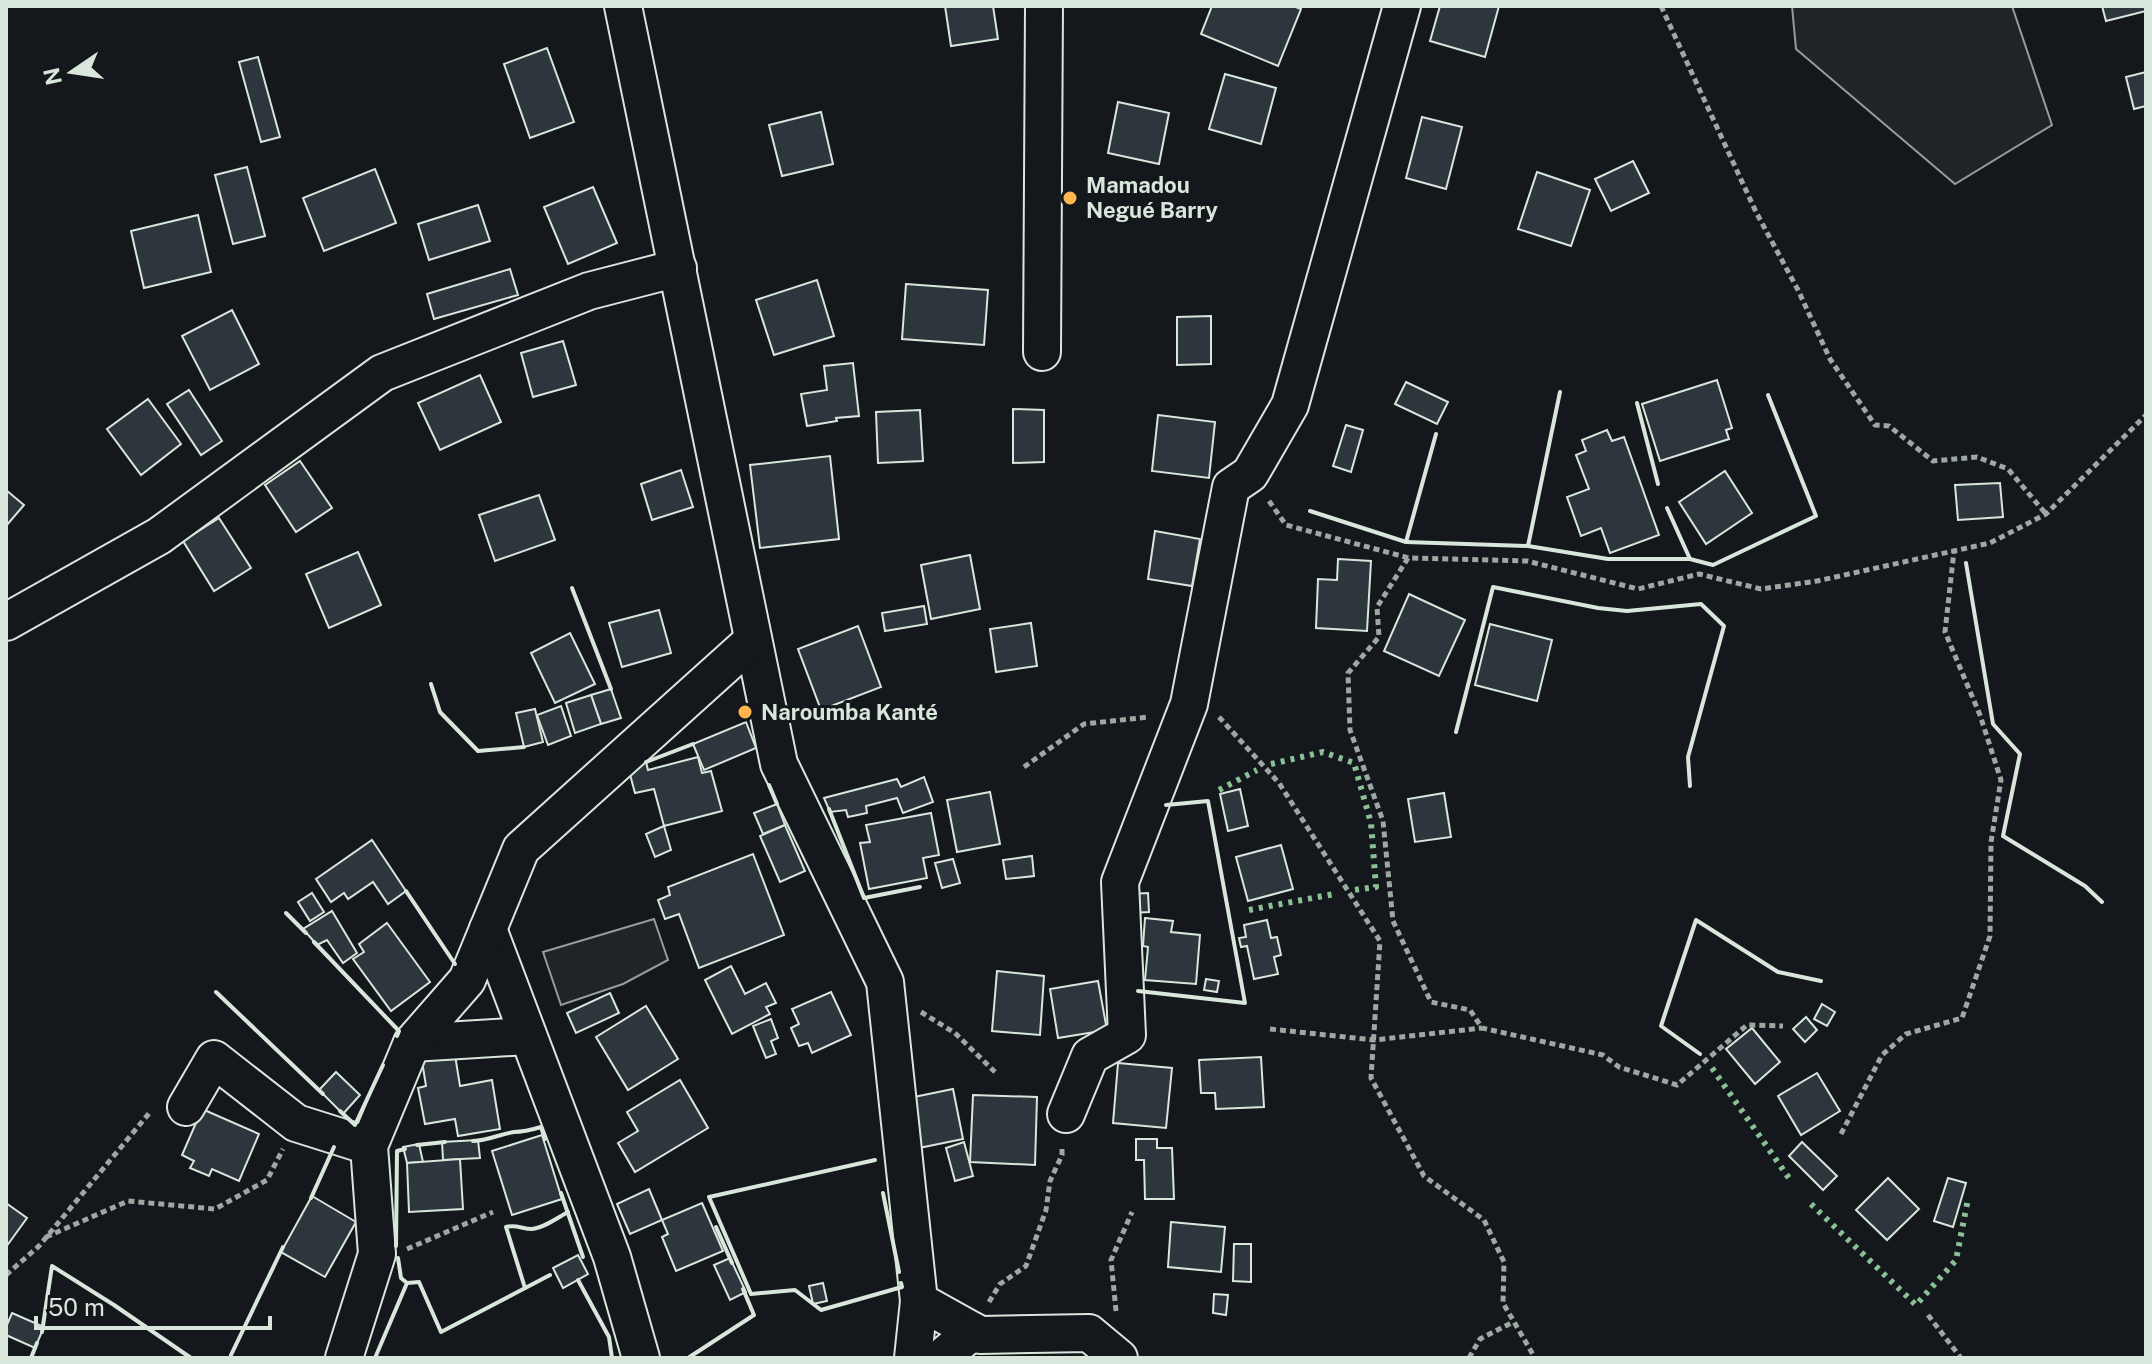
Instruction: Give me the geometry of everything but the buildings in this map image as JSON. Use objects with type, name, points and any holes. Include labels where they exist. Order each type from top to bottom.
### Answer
[{"type":"street","points":[[623,6],[779,764],[885,982],[919,1301],[913,1358]]},
{"type":"street","points":[[1042,352],[1044,6]]},
{"type":"street","points":[[1066,1114],[1090,1056],[1127,1035],[1120,882],[1189,704],[1231,487],[1250,474],[1290,405],[1402,6]]},
{"type":"street","points":[[6,622],[159,536],[382,373],[589,291],[678,268]]},
{"type":"street","points":[[344,1358],[377,1254],[369,1146],[412,1043],[467,980],[521,849],[753,640]]},
{"type":"street","points":[[488,929],[612,1257],[641,1358]]},
{"type":"street","points":[[412,1043],[528,1036]]},
{"type":"street","points":[[186,1107],[214,1059],[296,1123],[369,1146]]},
{"type":"street","points":[[919,1301],[980,1335],[1089,1333],[1110,1351]]},
{"type":"street","points":[[941,1358],[973,1331]]},
{"type":"path","points":[[1661,6],[1756,212],[1798,290],[1830,359],[1875,425],[1889,426],[1933,461],[1977,457],[2008,469],[2046,514]]},
{"type":"path","points":[[1250,474],[1286,525],[1409,558],[1527,561],[1638,589],[1699,574],[1761,589],[1817,581],[1990,543],[2046,514],[2146,415]]},
{"type":"path","points":[[1841,1134],[1882,1055],[1906,1034],[1962,1018],[1990,936],[1991,842],[2001,780],[1980,715],[1945,632],[1954,551]]},
{"type":"path","points":[[1409,558],[1377,607],[1379,637],[1348,673],[1350,730],[1383,821],[1393,921],[1431,1002],[1470,1010],[1482,1028]]},
{"type":"path","points":[[1024,767],[1084,724],[1158,716],[1189,704],[1208,705],[1279,783],[1380,941],[1371,1078],[1424,1176],[1484,1220],[1504,1262],[1503,1303],[1535,1358]]},
{"type":"path","points":[[886,990],[955,1033],[995,1072]]},
{"type":"path","points":[[1270,1029],[1374,1040],[1482,1028],[1603,1055],[1619,1067],[1677,1085],[1747,1025],[1783,1026]]},
{"type":"path","points":[[6,1275],[39,1246],[151,1111]]},
{"type":"path","points":[[973,1331],[1000,1284],[1026,1266],[1046,1210],[1050,1181],[1062,1155],[1066,1114]]},
{"type":"path","points":[[46,1237],[128,1201],[215,1209],[267,1180],[296,1123]]},
{"type":"path","points":[[374,1263],[493,1212]]},
{"type":"path","points":[[1110,1351],[1116,1317],[1111,1260],[1132,1212]]},
{"type":"path","points":[[1928,1315],[1961,1358]]},
{"type":"path","points":[[1469,1358],[1480,1339],[1513,1322]]},
{"type":"shaded area","points":[[1792,6],[2012,6],[2052,125],[1955,184],[1796,49]]},
{"type":"shaded area","points":[[654,919],[668,960],[623,984],[561,1005],[543,952]]},
{"type":"hedge","points":[[1271,764],[1323,752],[1354,763],[1371,823],[1376,887],[1354,890]]},
{"type":"hedge","points":[[1219,790],[1257,770]]},
{"type":"hedge","points":[[1249,910],[1334,894]]},
{"type":"hedge","points":[[1712,1068],[1791,1181]]},
{"type":"hedge","points":[[1811,1204],[1916,1305],[1956,1260],[1968,1199]]},
{"type":"wall","points":[[1406,542],[1528,546],[1560,392]]},
{"type":"wall","points":[[1690,559],[1713,565],[1816,516],[1768,395]]},
{"type":"wall","points":[[1637,403],[1658,484]]},
{"type":"wall","points":[[1310,511],[1406,542],[1436,434]]},
{"type":"wall","points":[[1528,546],[1608,559],[1690,559],[1667,508]]},
{"type":"wall","points":[[1966,563],[1993,724],[2020,754],[2003,836],[2085,886],[2102,902]]},
{"type":"wall","points":[[1456,732],[1493,587],[1627,611],[1701,604],[1724,626],[1688,757],[1690,786]]},
{"type":"wall","points":[[572,588],[611,689]]},
{"type":"wall","points":[[431,684],[440,712],[478,751],[524,747]]},
{"type":"wall","points":[[646,762],[693,744]]},
{"type":"wall","points":[[769,785],[777,804]]},
{"type":"wall","points":[[1138,991],[1245,1003],[1208,801],[1166,805]]},
{"type":"wall","points":[[829,809],[864,898],[920,887]]},
{"type":"wall","points":[[406,891],[455,964]]},
{"type":"wall","points":[[286,913],[306,933]]},
{"type":"wall","points":[[1700,1054],[1661,1026],[1696,920],[1778,972],[1821,981]]},
{"type":"wall","points":[[314,942],[399,1031],[397,1036]]},
{"type":"wall","points":[[216,992],[323,1094]]},
{"type":"wall","points":[[340,1111],[355,1125],[383,1065]]},
{"type":"wall","points":[[473,1141],[541,1127],[545,1139]]},
{"type":"wall","points":[[417,1145],[445,1142]]},
{"type":"wall","points":[[311,1198],[334,1147]]},
{"type":"wall","points":[[396,1246],[397,1151],[405,1149]]},
{"type":"wall","points":[[875,1160],[709,1197],[751,1294],[795,1290],[821,1310],[902,1287],[901,1283]]},
{"type":"wall","points":[[561,1193],[583,1257]]},
{"type":"wall","points":[[883,1193],[899,1272]]},
{"type":"wall","points":[[525,1288],[506,1227],[537,1228],[568,1212]]},
{"type":"wall","points":[[716,1227],[732,1263]]},
{"type":"wall","points":[[231,1355],[283,1247]]},
{"type":"wall","points":[[398,1258],[401,1278],[407,1283],[419,1282],[441,1332],[550,1275]]},
{"type":"wall","points":[[42,1332],[52,1266],[191,1358]]},
{"type":"wall","points":[[578,1280],[609,1337],[612,1358]]},
{"type":"wall","points":[[375,1358],[407,1283]]},
{"type":"wall","points":[[688,1358],[754,1315],[743,1289]]},
{"type":"wall","points":[[31,1358],[37,1343]]},
{"type":"place","name":"Mamadou Negué Barry","points":[[1070,198]]},
{"type":"place","name":"Naroumba Kanté","points":[[745,712]]}]
